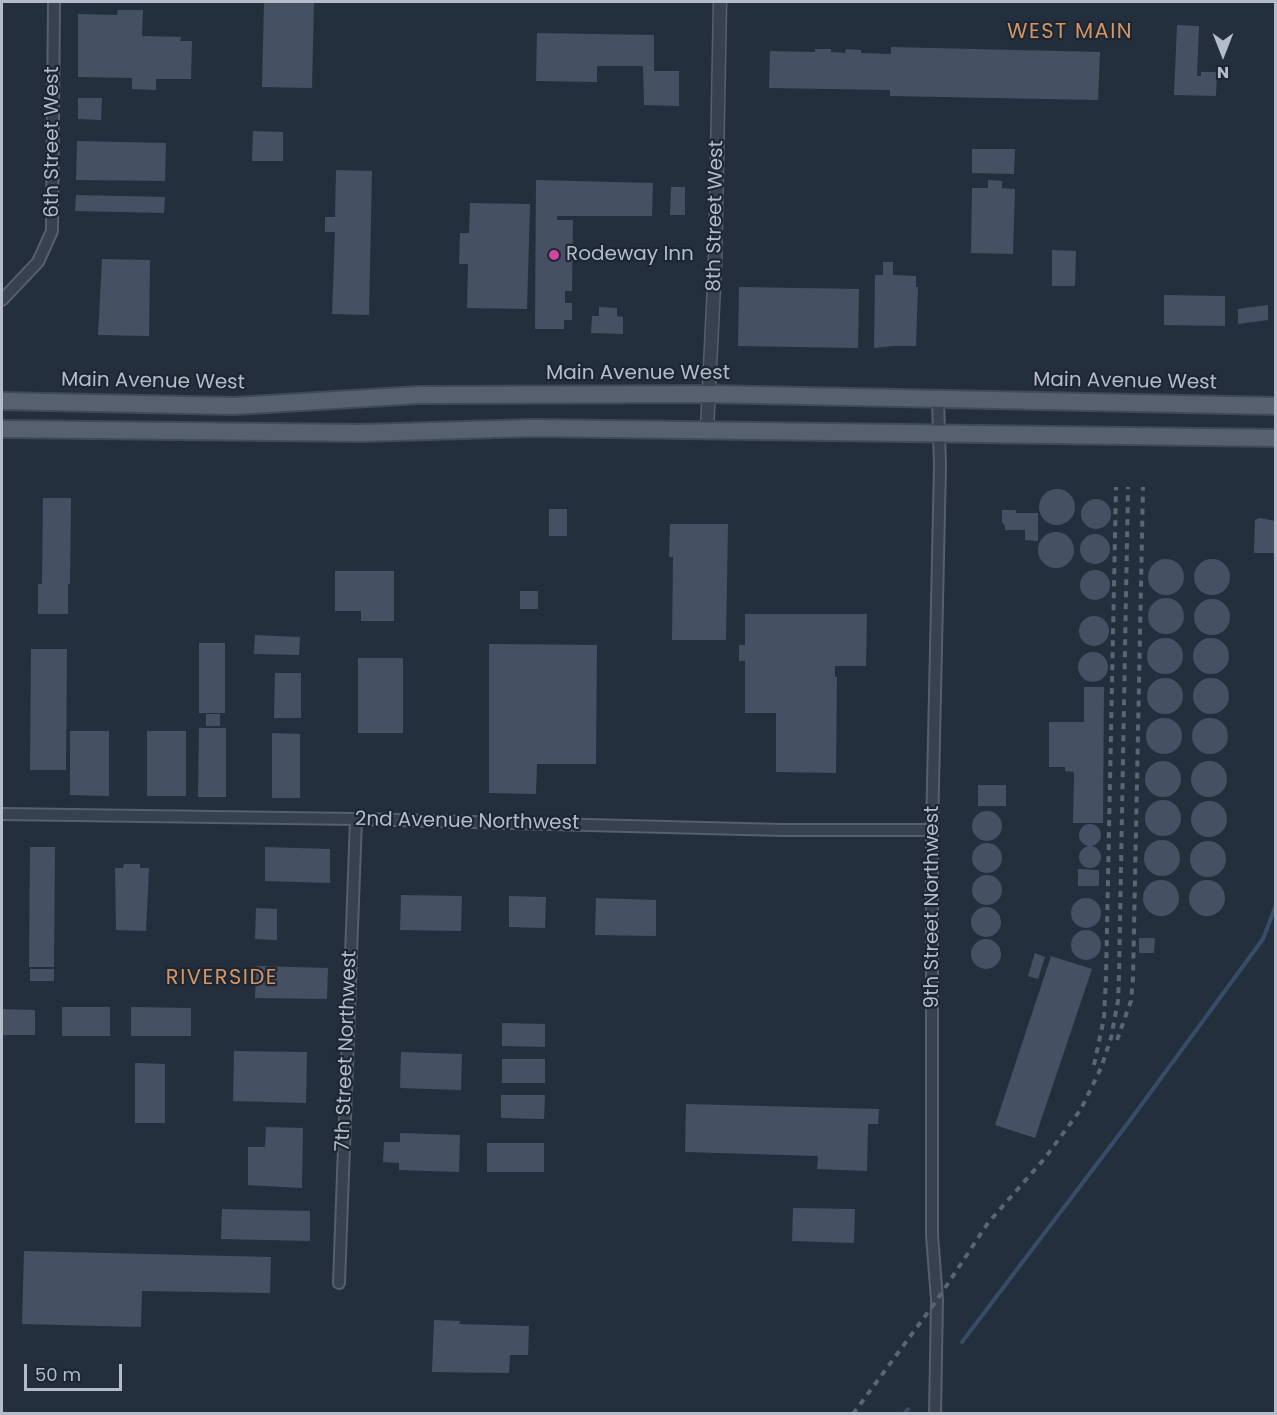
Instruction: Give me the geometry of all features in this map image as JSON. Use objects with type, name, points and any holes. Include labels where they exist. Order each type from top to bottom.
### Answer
[{"type":"main road","name":"Main Avenue West","points":[[2,400],[234,406],[419,395],[710,394],[1275,406]]},
{"type":"main road","points":[[2,429],[361,434],[534,428],[707,429],[1275,438]]},
{"type":"street","name":"6th Street West","points":[[2,300],[38,262],[52,231],[54,2]]},
{"type":"street","name":"8th Street West","points":[[707,429],[715,265],[720,2]]},
{"type":"street","name":"9th Street Northwest","points":[[935,1413],[937,1300],[932,1235],[932,830],[937,655],[938,400]]},
{"type":"street","name":"2nd Avenue Northwest","points":[[2,814],[356,819],[782,830],[932,830]]},
{"type":"street","name":"7th Street Northwest","points":[[339,1283],[356,819]]},
{"type":"building","points":[[264,2],[314,2],[312,88],[262,87]]},
{"type":"building","points":[[118,10],[143,10],[142,36],[181,37],[180,41],[192,41],[191,79],[156,79],[156,90],[132,89],[132,78],[78,77],[78,14],[117,15]]},
{"type":"building","points":[[1177,25],[1199,26],[1197,76],[1201,76],[1201,72],[1217,72],[1216,96],[1174,95]]},
{"type":"building","points":[[537,33],[654,35],[654,71],[679,71],[679,106],[644,105],[643,66],[597,66],[597,82],[536,81]]},
{"type":"building","points":[[891,47],[1100,52],[1098,100],[890,96],[890,90],[769,88],[770,51],[815,52],[815,49],[831,49],[831,52],[845,53],[846,49],[861,50],[861,53],[891,54]]},
{"type":"building","points":[[78,98],[102,98],[101,120],[78,119]]},
{"type":"building","points":[[253,131],[283,132],[283,161],[252,161]]},
{"type":"building","points":[[77,141],[166,143],[165,181],[76,180]]},
{"type":"building","points":[[972,149],[1015,149],[1014,174],[972,173]]},
{"type":"building","points":[[336,170],[372,171],[369,315],[332,314],[335,232],[325,232],[325,217],[335,217]]},
{"type":"building","name":"Rodeway Inn","points":[[536,180],[653,183],[652,216],[557,216],[557,220],[573,220],[572,291],[565,291],[565,303],[572,303],[572,320],[564,320],[564,329],[535,329]]},
{"type":"building","points":[[988,180],[1002,181],[1002,188],[1015,189],[1013,254],[971,253],[972,188],[988,188]]},
{"type":"building","points":[[671,187],[685,187],[685,215],[670,215]]},
{"type":"building","points":[[76,195],[165,197],[164,213],[75,211]]},
{"type":"building","points":[[470,203],[530,204],[527,309],[467,308],[468,264],[459,264],[460,233],[469,233]]},
{"type":"building","points":[[1052,250],[1076,251],[1075,286],[1052,286]]},
{"type":"building","points":[[102,259],[150,260],[149,336],[98,335]]},
{"type":"building","points":[[883,262],[893,262],[893,275],[916,276],[916,287],[918,287],[916,346],[874,348],[875,275],[883,275]]},
{"type":"building","points":[[739,287],[859,289],[858,348],[738,346]]},
{"type":"building","points":[[1164,295],[1225,296],[1225,326],[1164,325]]},
{"type":"building","points":[[1268,305],[1268,320],[1238,324],[1238,309]]},
{"type":"building","points":[[599,307],[617,308],[617,316],[623,317],[623,334],[591,333],[592,316],[599,316]]},
{"type":"building","points":[[1057,489],[1070,494],[1075,507],[1070,520],[1057,525],[1044,520],[1039,507],[1044,494]]},
{"type":"building","points":[[43,498],[71,498],[68,614],[38,614],[38,584],[42,584]]},
{"type":"building","points":[[1096,499],[1102,500],[1110,508],[1110,520],[1102,528],[1096,529],[1090,528],[1082,520],[1081,514],[1082,508],[1090,500]]},
{"type":"building","points":[[549,509],[567,509],[567,536],[549,536]]},
{"type":"building","points":[[1002,510],[1016,510],[1016,513],[1038,513],[1038,541],[1025,540],[1025,530],[1005,530]]},
{"type":"building","points":[[1260,518],[1276,521],[1276,553],[1254,553],[1255,520]]},
{"type":"building","points":[[670,524],[728,524],[726,640],[672,640],[673,557],[669,557]]},
{"type":"building","points":[[1056,532],[1069,537],[1074,550],[1069,563],[1056,568],[1043,563],[1038,550],[1043,537]]},
{"type":"building","points":[[1095,534],[1101,535],[1109,543],[1109,555],[1101,563],[1095,564],[1089,563],[1081,555],[1080,549],[1081,543],[1089,535]]},
{"type":"building","points":[[1166,559],[1179,564],[1184,577],[1179,590],[1166,595],[1153,590],[1148,577],[1153,564]]},
{"type":"building","points":[[1212,559],[1225,564],[1230,577],[1225,590],[1212,595],[1199,590],[1194,577],[1199,564]]},
{"type":"building","points":[[1095,570],[1101,571],[1109,579],[1109,591],[1101,599],[1095,600],[1089,599],[1081,591],[1080,585],[1081,579],[1089,571]]},
{"type":"building","points":[[335,571],[394,571],[394,621],[361,621],[361,611],[335,611]]},
{"type":"building","points":[[520,591],[538,591],[538,609],[520,609]]},
{"type":"building","points":[[1166,598],[1179,603],[1184,616],[1179,629],[1166,634],[1153,629],[1148,616],[1153,603]]},
{"type":"building","points":[[1212,599],[1225,604],[1230,617],[1225,630],[1212,635],[1199,630],[1194,617],[1199,604]]},
{"type":"building","points":[[745,614],[867,614],[866,666],[835,666],[835,677],[837,677],[836,773],[776,772],[776,713],[745,713],[745,661],[739,661],[739,645],[745,645]]},
{"type":"building","points":[[1094,616],[1100,617],[1108,625],[1108,637],[1100,645],[1094,646],[1088,645],[1080,637],[1079,631],[1080,625],[1088,617]]},
{"type":"building","points":[[255,635],[300,637],[299,655],[254,654]]},
{"type":"building","points":[[1165,638],[1178,643],[1183,656],[1178,669],[1165,674],[1152,669],[1147,656],[1152,643]]},
{"type":"building","points":[[1211,638],[1224,643],[1229,656],[1224,669],[1211,674],[1198,669],[1193,656],[1198,643]]},
{"type":"building","points":[[199,643],[225,643],[225,713],[199,713]]},
{"type":"building","points":[[489,644],[597,645],[596,764],[537,764],[536,794],[489,793]]},
{"type":"building","points":[[31,649],[67,649],[66,770],[30,770]]},
{"type":"building","points":[[1093,652],[1099,653],[1107,661],[1107,673],[1099,681],[1093,682],[1087,681],[1079,673],[1078,667],[1079,661],[1087,653]]},
{"type":"building","points":[[358,658],[403,658],[403,733],[358,733]]},
{"type":"building","points":[[275,673],[301,673],[301,718],[274,718]]},
{"type":"building","points":[[1165,678],[1178,683],[1183,696],[1178,709],[1165,714],[1152,709],[1147,696],[1152,683]]},
{"type":"building","points":[[1211,678],[1224,683],[1229,696],[1224,709],[1211,714],[1198,709],[1193,696],[1198,683]]},
{"type":"building","points":[[1084,687],[1104,687],[1103,823],[1073,823],[1074,772],[1065,771],[1065,767],[1049,767],[1049,722],[1084,722]]},
{"type":"building","points":[[206,714],[220,714],[220,726],[206,726]]},
{"type":"building","points":[[1164,718],[1177,723],[1182,736],[1177,749],[1164,754],[1151,749],[1146,736],[1151,723]]},
{"type":"building","points":[[1210,718],[1223,723],[1228,736],[1223,749],[1210,754],[1197,749],[1192,736],[1197,723]]},
{"type":"building","points":[[199,728],[226,728],[226,797],[198,797]]},
{"type":"building","points":[[70,731],[109,731],[109,796],[70,795]]},
{"type":"building","points":[[147,731],[186,731],[186,796],[147,796]]},
{"type":"building","points":[[272,733],[300,734],[300,798],[272,798]]},
{"type":"building","points":[[1163,761],[1176,766],[1181,779],[1176,792],[1163,797],[1150,792],[1145,779],[1150,766]]},
{"type":"building","points":[[1209,761],[1222,766],[1227,779],[1222,792],[1209,797],[1196,792],[1191,779],[1196,766]]},
{"type":"building","points":[[978,785],[1006,785],[1006,806],[978,806]]},
{"type":"building","points":[[1163,800],[1176,805],[1181,818],[1176,831],[1163,836],[1150,831],[1145,818],[1150,805]]},
{"type":"building","points":[[1209,801],[1222,806],[1227,819],[1222,832],[1209,837],[1196,832],[1191,819],[1196,806]]},
{"type":"building","points":[[987,811],[993,812],[1001,820],[1001,832],[993,840],[987,841],[981,840],[973,832],[972,826],[973,820],[981,812]]},
{"type":"building","points":[[1090,824],[1098,827],[1101,835],[1098,843],[1090,846],[1082,843],[1079,835],[1082,827]]},
{"type":"building","points":[[1162,840],[1175,845],[1180,858],[1175,871],[1162,876],[1149,871],[1144,858],[1149,845]]},
{"type":"building","points":[[1208,841],[1221,846],[1226,859],[1221,872],[1208,877],[1195,872],[1190,859],[1195,846]]},
{"type":"building","points":[[987,843],[993,844],[1001,852],[1001,864],[993,872],[987,873],[981,872],[973,864],[972,858],[973,852],[981,844]]},
{"type":"building","points":[[1090,846],[1098,849],[1101,857],[1098,865],[1090,868],[1082,865],[1079,857],[1082,849]]},
{"type":"building","points":[[30,847],[55,847],[54,967],[29,967]]},
{"type":"building","points":[[265,847],[330,849],[330,883],[265,881]]},
{"type":"building","points":[[124,864],[140,864],[140,868],[149,868],[146,931],[116,930],[115,868],[123,868]]},
{"type":"building","points":[[1078,869],[1099,870],[1099,886],[1078,886]]},
{"type":"building","points":[[987,875],[993,876],[1001,884],[1001,896],[993,904],[987,905],[981,904],[973,896],[972,890],[973,884],[981,876]]},
{"type":"building","points":[[1161,880],[1174,885],[1179,898],[1174,911],[1161,916],[1148,911],[1143,898],[1148,885]]},
{"type":"building","points":[[1207,880],[1220,885],[1225,898],[1220,911],[1207,916],[1194,911],[1189,898],[1194,885]]},
{"type":"building","points":[[401,895],[462,896],[461,931],[400,930]]},
{"type":"building","points":[[509,896],[546,897],[545,928],[509,927]]},
{"type":"building","points":[[596,898],[656,900],[656,936],[595,935]]},
{"type":"building","points":[[1086,898],[1092,899],[1100,907],[1100,919],[1092,927],[1086,928],[1080,927],[1072,919],[1071,913],[1072,907],[1080,899]]},
{"type":"building","points":[[986,907],[992,908],[1000,916],[1000,928],[992,936],[986,937],[980,936],[972,928],[971,922],[972,916],[980,908]]},
{"type":"building","points":[[256,908],[277,909],[277,940],[255,939]]},
{"type":"building","points":[[1086,930],[1092,931],[1100,939],[1100,951],[1092,959],[1086,960],[1080,959],[1072,951],[1071,945],[1072,939],[1080,931]]},
{"type":"building","points":[[1139,938],[1155,938],[1154,953],[1139,953]]},
{"type":"building","points":[[986,939],[992,940],[1000,948],[1000,960],[992,968],[986,969],[980,968],[972,960],[971,954],[972,948],[980,940]]},
{"type":"building","points":[[1035,953],[1045,957],[1038,979],[1028,976]]},
{"type":"building","points":[[1051,956],[1092,969],[1035,1138],[995,1125]]},
{"type":"building","points":[[256,966],[328,968],[327,999],[255,998]]},
{"type":"building","points":[[30,969],[54,969],[54,981],[30,981]]},
{"type":"building","points":[[62,1007],[110,1007],[110,1036],[62,1036]]},
{"type":"building","points":[[131,1007],[191,1008],[191,1036],[131,1036]]},
{"type":"building","points":[[2,1009],[35,1010],[35,1035],[2,1035]]},
{"type":"building","points":[[502,1023],[545,1024],[545,1047],[502,1046]]},
{"type":"building","points":[[234,1051],[307,1052],[306,1103],[233,1101]]},
{"type":"building","points":[[401,1052],[462,1054],[461,1090],[400,1088]]},
{"type":"building","points":[[502,1059],[545,1059],[545,1083],[502,1083]]},
{"type":"building","points":[[135,1063],[165,1064],[165,1123],[135,1123]]},
{"type":"building","points":[[501,1095],[545,1095],[544,1119],[501,1118]]},
{"type":"building","points":[[686,1104],[879,1109],[878,1124],[868,1124],[867,1171],[817,1169],[818,1156],[685,1152]]},
{"type":"building","points":[[266,1127],[303,1128],[302,1188],[248,1185],[248,1147],[265,1147]]},
{"type":"building","points":[[400,1133],[460,1135],[459,1172],[399,1170],[399,1163],[383,1162],[384,1142],[400,1142]]},
{"type":"building","points":[[487,1143],[544,1143],[544,1172],[487,1172]]},
{"type":"building","points":[[793,1208],[855,1209],[854,1243],[792,1241]]},
{"type":"building","points":[[222,1209],[310,1211],[310,1241],[221,1239]]},
{"type":"building","points":[[24,1251],[271,1257],[270,1293],[142,1291],[141,1327],[22,1324]]},
{"type":"building","points":[[434,1320],[460,1321],[459,1324],[529,1326],[528,1355],[510,1355],[509,1373],[432,1372]]},
{"type":"waterway","points":[[962,1342],[1131,1119],[1263,939],[1276,905]]},
{"type":"waterway","points":[[904,1414],[908,1409]]},
{"type":"railway","points":[[1094,1065],[1104,1018],[1106,978],[1116,487]]},
{"type":"railway","points":[[853,1414],[937,1300],[988,1223],[1045,1158],[1081,1109],[1101,1068],[1111,1038],[1118,1001],[1119,976],[1128,487]]},
{"type":"railway","points":[[1117,1040],[1131,1001],[1133,978],[1143,487]]},
{"type":"place","name":"Rodeway Inn","points":[[554,255]]},
{"type":"district","name":"WEST MAIN","points":[[1070,33]]},
{"type":"district","name":"RIVERSIDE","points":[[222,979]]}]
